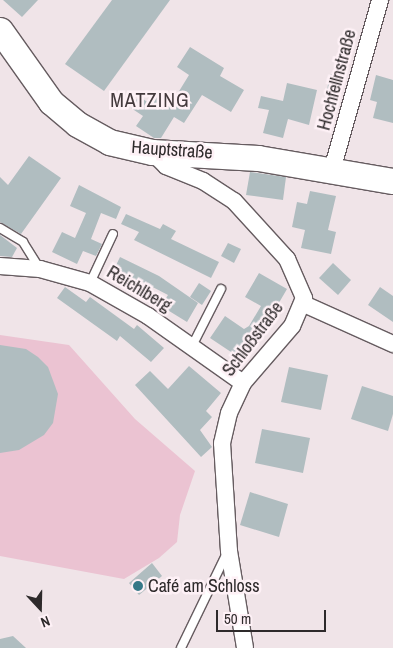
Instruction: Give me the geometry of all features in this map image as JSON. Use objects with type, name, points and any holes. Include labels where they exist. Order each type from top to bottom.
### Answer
[{"type":"main road","name":"Hauptstraße","points":[[0,30],[51,102],[70,118],[108,142],[152,152],[233,154],[393,181]]},
{"type":"street","name":"Hochfellnstraße","points":[[332,170],[380,0]]},
{"type":"street","name":"Schloßstraße","points":[[152,152],[166,166],[203,181],[234,201],[287,258],[300,283],[304,304],[292,326],[243,383],[229,413],[222,443],[229,550],[245,648]]},
{"type":"street","name":"Reichlberg","points":[[0,266],[40,269],[90,283],[148,316],[243,383]]},
{"type":"street","points":[[304,304],[393,344]]},
{"type":"lane","points":[[0,228],[23,242],[40,269]]},
{"type":"lane","points":[[90,283],[113,234]]},
{"type":"lane","points":[[192,346],[221,289]]},
{"type":"lane","points":[[181,648],[229,550]]},
{"type":"shaded area","points":[[0,335],[69,345],[135,419],[195,471],[180,515],[177,542],[159,558],[124,579],[0,556]]},
{"type":"building","points":[[3,0],[38,0],[22,17]]},
{"type":"building","points":[[112,0],[170,0],[104,91],[65,64]]},
{"type":"building","points":[[190,47],[224,68],[220,76],[244,90],[231,112],[202,95],[184,123],[174,117],[161,138],[154,138],[136,126],[143,116],[131,108],[139,96],[150,104],[158,91],[173,101],[189,75],[177,67]]},
{"type":"building","points":[[331,74],[342,77],[337,96],[326,92]]},
{"type":"building","points":[[376,75],[393,80],[393,123],[373,118],[377,102],[370,100]]},
{"type":"building","points":[[287,83],[317,90],[309,125],[288,119],[283,138],[263,133],[269,110],[258,108],[261,96],[283,101]]},
{"type":"building","points":[[29,156],[61,178],[21,234],[0,222],[0,177],[8,185]]},
{"type":"building","points":[[250,172],[286,177],[283,200],[246,195]]},
{"type":"building","points":[[79,185],[121,207],[116,219],[101,213],[91,239],[102,244],[96,256],[83,251],[77,264],[52,252],[62,232],[75,238],[86,213],[70,206]]},
{"type":"building","points":[[310,191],[336,196],[328,230],[336,232],[331,254],[301,248],[305,230],[292,227],[297,202],[307,204]]},
{"type":"building","points":[[126,214],[160,229],[163,224],[176,231],[171,239],[219,262],[211,278],[134,240],[139,232],[121,224]]},
{"type":"building","points":[[0,235],[17,248],[12,257],[0,256]]},
{"type":"building","points":[[228,243],[241,249],[234,263],[221,256]]},
{"type":"building","points":[[120,257],[159,276],[198,303],[187,322],[161,306],[168,295],[141,281],[136,291],[110,278]]},
{"type":"building","points":[[333,263],[351,280],[338,295],[319,278]]},
{"type":"building","points":[[259,273],[287,289],[273,313],[277,315],[271,326],[268,325],[250,352],[240,346],[234,354],[210,338],[225,316],[244,329],[249,326],[261,306],[245,297]]},
{"type":"building","points":[[199,283],[211,291],[202,305],[190,297]]},
{"type":"building","points":[[65,287],[86,302],[90,297],[134,329],[137,325],[164,348],[151,362],[120,336],[117,341],[57,298]]},
{"type":"building","points":[[380,287],[393,296],[393,322],[368,305]]},
{"type":"building","points":[[0,345],[26,349],[38,357],[48,367],[58,394],[53,423],[44,435],[19,450],[0,453]]},
{"type":"building","points":[[189,366],[221,393],[206,411],[212,417],[200,430],[212,447],[201,457],[135,385],[150,371],[168,389]]},
{"type":"building","points":[[289,367],[328,375],[321,410],[281,402]]},
{"type":"building","points":[[362,386],[393,396],[393,414],[388,431],[351,419]]},
{"type":"building","points":[[262,429],[310,438],[303,473],[255,463]]},
{"type":"building","points":[[250,492],[288,504],[279,537],[240,525]]},
{"type":"building","points":[[152,563],[162,576],[139,595],[129,583]]},
{"type":"building","points":[[13,636],[26,648],[0,648],[0,639]]},
{"type":"place","name":"Café am Schloss","points":[[138,586]]},
{"type":"district","name":"MATZING","points":[[150,99]]}]
